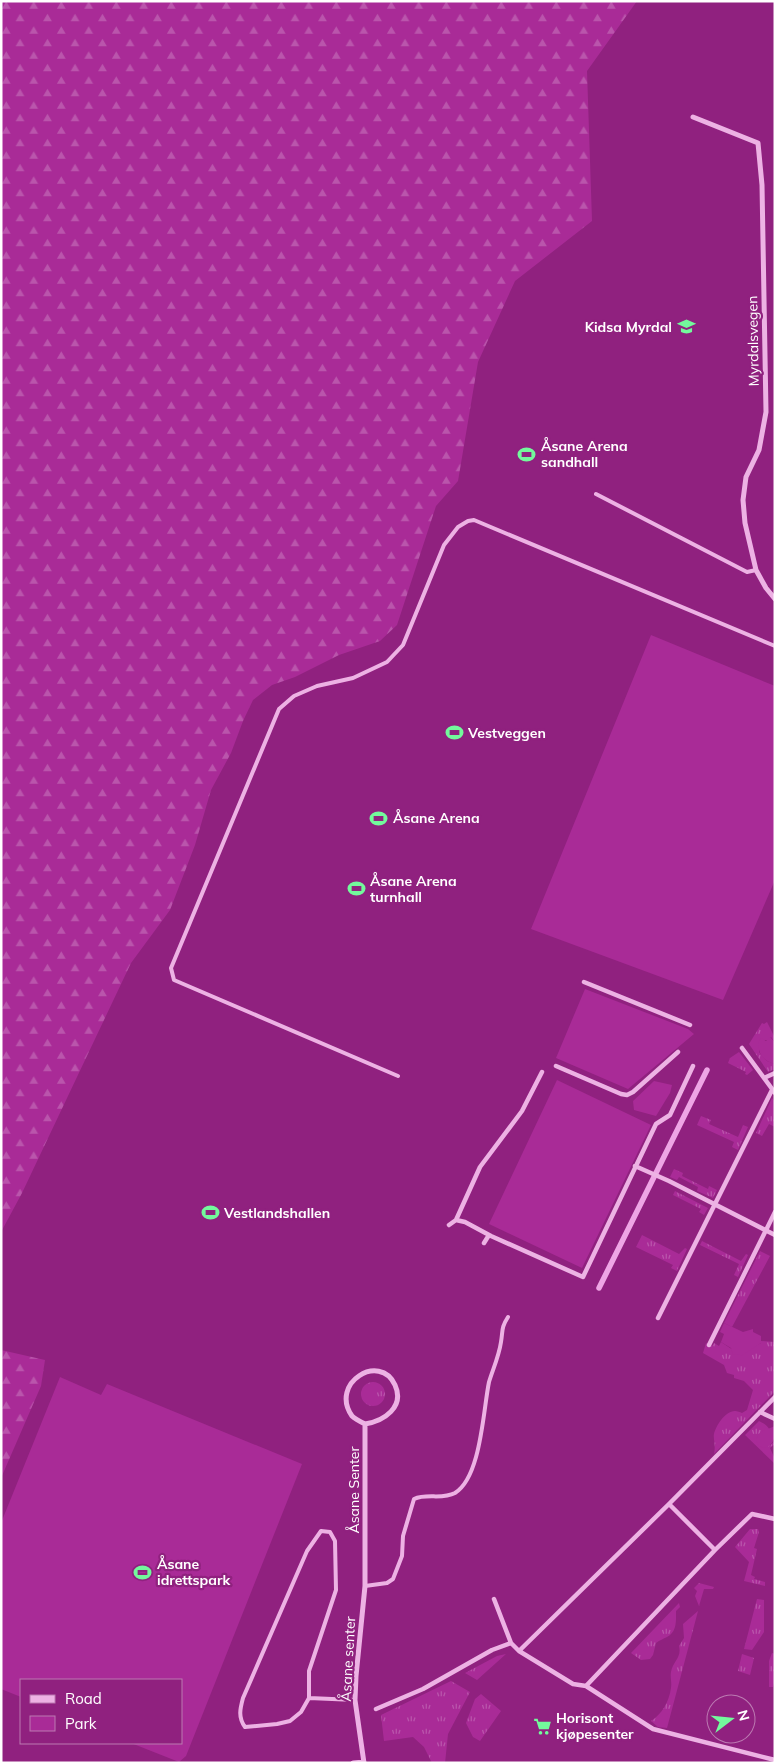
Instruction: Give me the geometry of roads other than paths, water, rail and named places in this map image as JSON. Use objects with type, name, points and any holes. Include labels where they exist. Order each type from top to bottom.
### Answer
[{"type":"street","name":"Myrdalsvegen","points":[[693,117],[758,143],[762,185],[766,412],[759,450],[746,477],[743,500],[745,523],[756,570],[775,599]]},
{"type":"street","points":[[584,982],[690,1025]]},
{"type":"street","points":[[658,1318],[774,1092],[742,1048]]},
{"type":"street","points":[[556,1066],[626,1095],[633,1092],[678,1052]]},
{"type":"street","points":[[456,1220],[465,1222],[489,1235],[583,1277],[656,1124],[670,1115],[693,1066]]},
{"type":"street","points":[[449,1225],[456,1220],[480,1167],[522,1111],[542,1072]]},
{"type":"street","points":[[764,1078],[775,1073]]},
{"type":"street","points":[[635,1166],[669,1181],[775,1235]]},
{"type":"street","points":[[709,1345],[775,1212]]},
{"type":"street","points":[[484,1243],[489,1235]]},
{"type":"street","points":[[369,1371],[381,1372],[390,1377],[396,1387],[398,1396],[394,1408],[385,1418],[365,1424],[353,1417],[346,1401],[348,1388],[356,1376],[369,1371]]},
{"type":"street","points":[[519,1651],[775,1397]]},
{"type":"street","points":[[760,1412],[775,1419]]},
{"type":"street","name":"Åsane Senter","points":[[365,1424],[365,1556]]},
{"type":"street","points":[[669,1504],[715,1550]]},
{"type":"street","points":[[586,1686],[715,1550],[752,1514],[775,1520]]},
{"type":"street","name":"Åsane senter","points":[[364,1762],[355,1700],[365,1586],[365,1556]]},
{"type":"street","points":[[494,1599],[511,1643],[519,1651],[573,1684],[586,1686],[653,1730],[775,1760]]},
{"type":"street","points":[[376,1709],[423,1689],[492,1650],[511,1643]]},
{"type":"street","points":[[353,1763],[364,1762]]},
{"type":"lane","points":[[596,494],[747,572],[756,570]]},
{"type":"lane","points":[[398,1076],[174,980],[171,972],[171,968],[279,709],[294,696],[317,686],[353,678],[387,662],[403,644],[444,545],[458,527],[474,520],[775,646]]},
{"type":"lane","points":[[365,1586],[387,1583],[393,1579],[402,1556],[403,1536],[414,1499],[419,1497],[444,1497],[454,1493],[464,1485],[478,1449],[490,1382],[501,1341],[500,1332],[508,1317]]},
{"type":"lane","points":[[321,1531],[330,1532],[335,1541],[336,1590],[309,1671],[309,1698],[301,1712],[290,1721],[245,1727],[240,1720],[243,1698],[307,1551],[321,1531]]},
{"type":"lane","points":[[309,1698],[355,1700]]},
{"type":"waterway","points":[[599,1288],[707,1070]]},
{"type":"place","name":"Kidsa Myrdal","points":[[686,327]]},
{"type":"place","name":"Åsane Arena sandhall","points":[[527,454]]},
{"type":"place","name":"Vestveggen","points":[[454,733]]},
{"type":"place","name":"Åsane Arena","points":[[379,818]]},
{"type":"place","name":"Åsane Arena turnhall","points":[[356,889]]},
{"type":"place","name":"Vestlandshallen","points":[[210,1213]]},
{"type":"place","name":"Åsane idrettspark","points":[[143,1572]]},
{"type":"place","name":"Horisont kjøpesenter","points":[[542,1726]]}]
